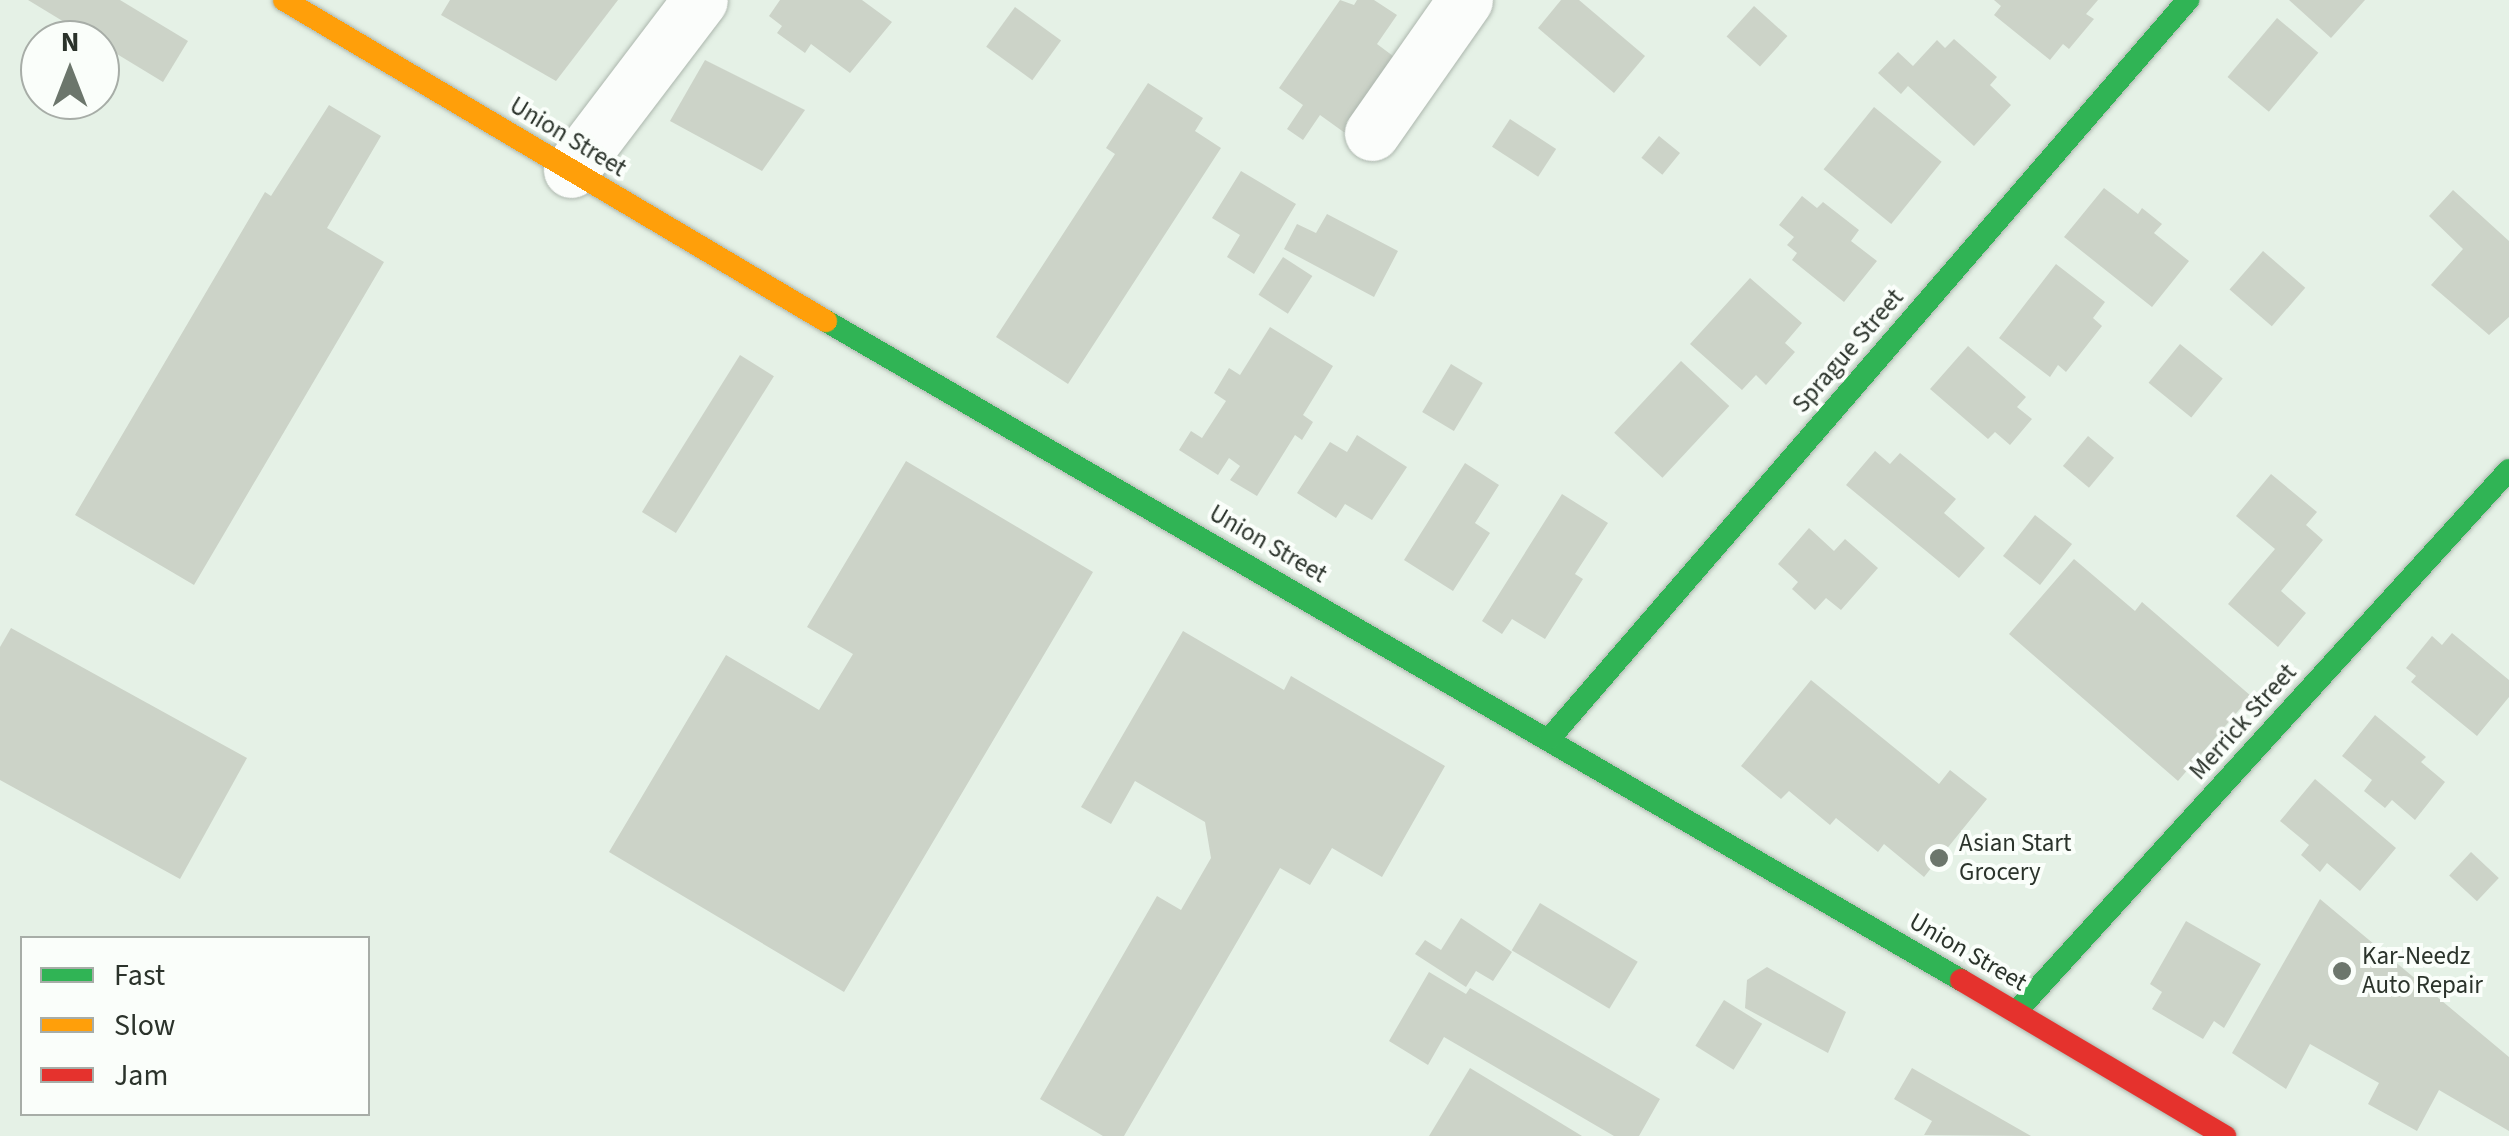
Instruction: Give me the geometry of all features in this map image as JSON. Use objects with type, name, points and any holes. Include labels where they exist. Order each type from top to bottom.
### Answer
[{"type":"main road","name":"Union Street","points":[[284,0],[1015,432],[1550,738],[2225,1136]]},
{"type":"main road","name":"Sprague Street","points":[[1550,738],[2188,0]]},
{"type":"main road","name":"Merrick Street","points":[[2017,1011],[2509,470]]},
{"type":"street","points":[[571,170],[700,0]]},
{"type":"street","points":[[1372,133],[1465,0]]},
{"type":"building","points":[[28,0],[120,0],[188,41],[163,82],[120,56],[120,20],[61,20]]},
{"type":"building","points":[[450,0],[618,0],[556,81],[441,15]]},
{"type":"building","points":[[780,0],[862,0],[892,22],[850,73],[811,44],[805,53],[777,33],[782,26],[769,16]]},
{"type":"building","points":[[1340,0],[1354,5],[1357,0],[1374,0],[1397,15],[1377,44],[1397,59],[1345,133],[1320,115],[1303,140],[1287,129],[1303,105],[1279,88]]},
{"type":"building","points":[[1561,0],[1579,0],[1645,56],[1614,93],[1538,28]]},
{"type":"building","points":[[1994,0],[2098,0],[2086,14],[2094,19],[2069,49],[2063,44],[2050,60],[1994,15],[2001,6]]},
{"type":"building","points":[[2289,0],[2365,0],[2331,38]]},
{"type":"building","points":[[1754,6],[1787,36],[1760,67],[1727,36]]},
{"type":"building","points":[[1015,7],[1061,41],[1032,80],[986,47]]},
{"type":"building","points":[[2277,18],[2318,53],[2269,112],[2228,77]]},
{"type":"building","points":[[1954,39],[1997,77],[1990,85],[2011,105],[1974,146],[1908,86],[1901,94],[1878,73],[1898,52],[1913,66],[1937,40],[1945,48]]},
{"type":"building","points":[[705,60],[805,110],[762,171],[670,121]]},
{"type":"building","points":[[1148,83],[1203,118],[1195,131],[1221,148],[1068,384],[996,337],[1115,154],[1106,148]]},
{"type":"building","points":[[329,105],[381,136],[327,228],[384,262],[194,585],[75,515],[265,192],[271,196]]},
{"type":"building","points":[[1874,107],[1942,162],[1891,224],[1824,169]]},
{"type":"building","points":[[1510,119],[1556,149],[1538,177],[1492,147]]},
{"type":"building","points":[[1659,136],[1680,153],[1662,175],[1641,158]]},
{"type":"building","points":[[1241,171],[1296,204],[1254,274],[1227,257],[1240,235],[1212,218]]},
{"type":"building","points":[[2104,188],[2138,214],[2142,208],[2162,224],[2154,233],[2189,261],[2152,307],[2064,237]]},
{"type":"building","points":[[2453,190],[2509,241],[2509,317],[2489,335],[2431,285],[2463,249],[2429,216]]},
{"type":"building","points":[[1802,196],[1817,208],[1823,202],[1859,230],[1851,241],[1877,261],[1844,302],[1792,260],[1797,253],[1787,245],[1794,237],[1779,225]]},
{"type":"building","points":[[1327,214],[1398,251],[1374,297],[1284,249],[1297,224],[1316,233]]},
{"type":"building","points":[[2263,251],[2305,288],[2272,326],[2230,289]]},
{"type":"building","points":[[1283,257],[1312,276],[1288,314],[1258,295]]},
{"type":"building","points":[[2056,264],[2105,302],[2093,318],[2102,326],[2066,372],[2058,365],[2050,377],[1999,338]]},
{"type":"building","points":[[1750,278],[1802,323],[1785,343],[1795,352],[1766,385],[1756,375],[1742,390],[1690,344]]},
{"type":"building","points":[[1270,327],[1333,366],[1303,415],[1313,422],[1302,440],[1295,435],[1257,496],[1230,480],[1240,466],[1229,458],[1218,475],[1179,450],[1191,431],[1202,438],[1226,401],[1214,393],[1229,368],[1240,375]]},
{"type":"building","points":[[2180,344],[2223,379],[2191,417],[2149,383]]},
{"type":"building","points":[[1968,346],[2026,397],[2017,407],[2032,419],[2010,445],[1995,432],[1988,439],[1930,389]]},
{"type":"building","points":[[740,355],[774,376],[676,533],[642,512]]},
{"type":"building","points":[[1681,361],[1729,406],[1662,478],[1614,433]]},
{"type":"building","points":[[1451,364],[1483,383],[1454,431],[1422,412]]},
{"type":"building","points":[[1357,435],[1407,467],[1372,520],[1345,504],[1336,518],[1297,493],[1330,442],[1347,452]]},
{"type":"building","points":[[2088,436],[2114,458],[2089,488],[2063,466]]},
{"type":"building","points":[[1875,451],[1890,464],[1900,453],[1956,499],[1944,513],[1985,548],[1959,578],[1846,485]]},
{"type":"building","points":[[906,461],[1093,572],[844,992],[609,852],[726,655],[819,710],[853,654],[807,627]]},
{"type":"building","points":[[1465,463],[1499,485],[1475,523],[1490,533],[1453,591],[1404,560]]},
{"type":"building","points":[[2271,474],[2317,512],[2306,525],[2323,540],[2281,591],[2306,613],[2278,647],[2228,604],[2275,549],[2236,516]]},
{"type":"building","points":[[1562,494],[1608,523],[1575,574],[1583,579],[1545,639],[1512,619],[1502,634],[1482,621]]},
{"type":"building","points":[[2035,515],[2072,544],[2040,585],[2003,556]]},
{"type":"building","points":[[1809,528],[1834,551],[1845,539],[1878,568],[1841,610],[1826,598],[1815,610],[1792,589],[1798,582],[1778,564]]},
{"type":"building","points":[[2074,559],[2135,611],[2142,602],[2251,696],[2178,781],[2009,634]]},
{"type":"building","points":[[11,628],[247,758],[180,879],[0,780],[0,647]]},
{"type":"building","points":[[1183,631],[1284,690],[1291,676],[1445,766],[1382,877],[1332,848],[1310,885],[1280,868],[1124,1136],[1103,1136],[1040,1099],[1157,896],[1181,910],[1211,858],[1205,822],[1135,781],[1111,824],[1081,807]]},
{"type":"building","points":[[2452,633],[2509,680],[2509,697],[2477,736],[2411,682],[2416,676],[2406,668],[2432,636],[2442,645]]},
{"type":"building","points":[[1811,680],[1939,784],[1950,770],[1987,799],[1924,877],[1884,844],[1878,852],[1836,818],[1830,825],[1789,791],[1781,799],[1741,766]]},
{"type":"building","points":[[2375,715],[2426,757],[2421,762],[2445,782],[2415,820],[2392,800],[2385,808],[2364,791],[2372,780],[2342,756]]},
{"type":"building","points":[[2315,779],[2396,848],[2360,891],[2327,863],[2320,872],[2301,855],[2309,845],[2280,821]]},
{"type":"building","points":[[2471,852],[2499,878],[2477,901],[2449,875]]},
{"type":"building","name":"Kar-Needz Auto Repair","points":[[2320,899],[2509,1057],[2509,1131],[2439,1090],[2417,1131],[2368,1104],[2379,1083],[2310,1044],[2286,1089],[2232,1053]]},
{"type":"building","points":[[1540,903],[1638,962],[1609,1009],[1512,950]]},
{"type":"building","points":[[1461,918],[1512,952],[1493,981],[1476,971],[1466,987],[1415,954],[1425,940],[1441,950]]},
{"type":"building","points":[[2186,921],[2261,964],[2224,1028],[2214,1021],[2203,1039],[2152,1009],[2162,992],[2150,984]]},
{"type":"building","points":[[1767,967],[1846,1012],[1828,1053],[1745,1008],[1747,980]]},
{"type":"building","points":[[1429,972],[1466,994],[1470,988],[1660,1099],[1639,1136],[1614,1136],[1444,1037],[1428,1065],[1389,1041]]},
{"type":"building","points":[[1724,1000],[1762,1024],[1734,1070],[1695,1046]]},
{"type":"building","points":[[1470,1068],[1582,1136],[1429,1136]]},
{"type":"building","points":[[1912,1068],[2031,1136],[1924,1135],[1932,1121],[1894,1099]]},
{"type":"traffic: fast","points":[[1550,738],[2188,0]]},
{"type":"traffic: fast","points":[[826,321],[1961,980]]},
{"type":"traffic: fast","points":[[2017,1011],[2509,470]]},
{"type":"traffic: slow","points":[[284,0],[826,321]]},
{"type":"traffic: jam","points":[[1961,980],[2225,1136]]},
{"type":"place","name":"Asian Start Grocery","points":[[1939,858]]},
{"type":"place","name":"Kar-Needz Auto Repair","points":[[2342,971]]}]
